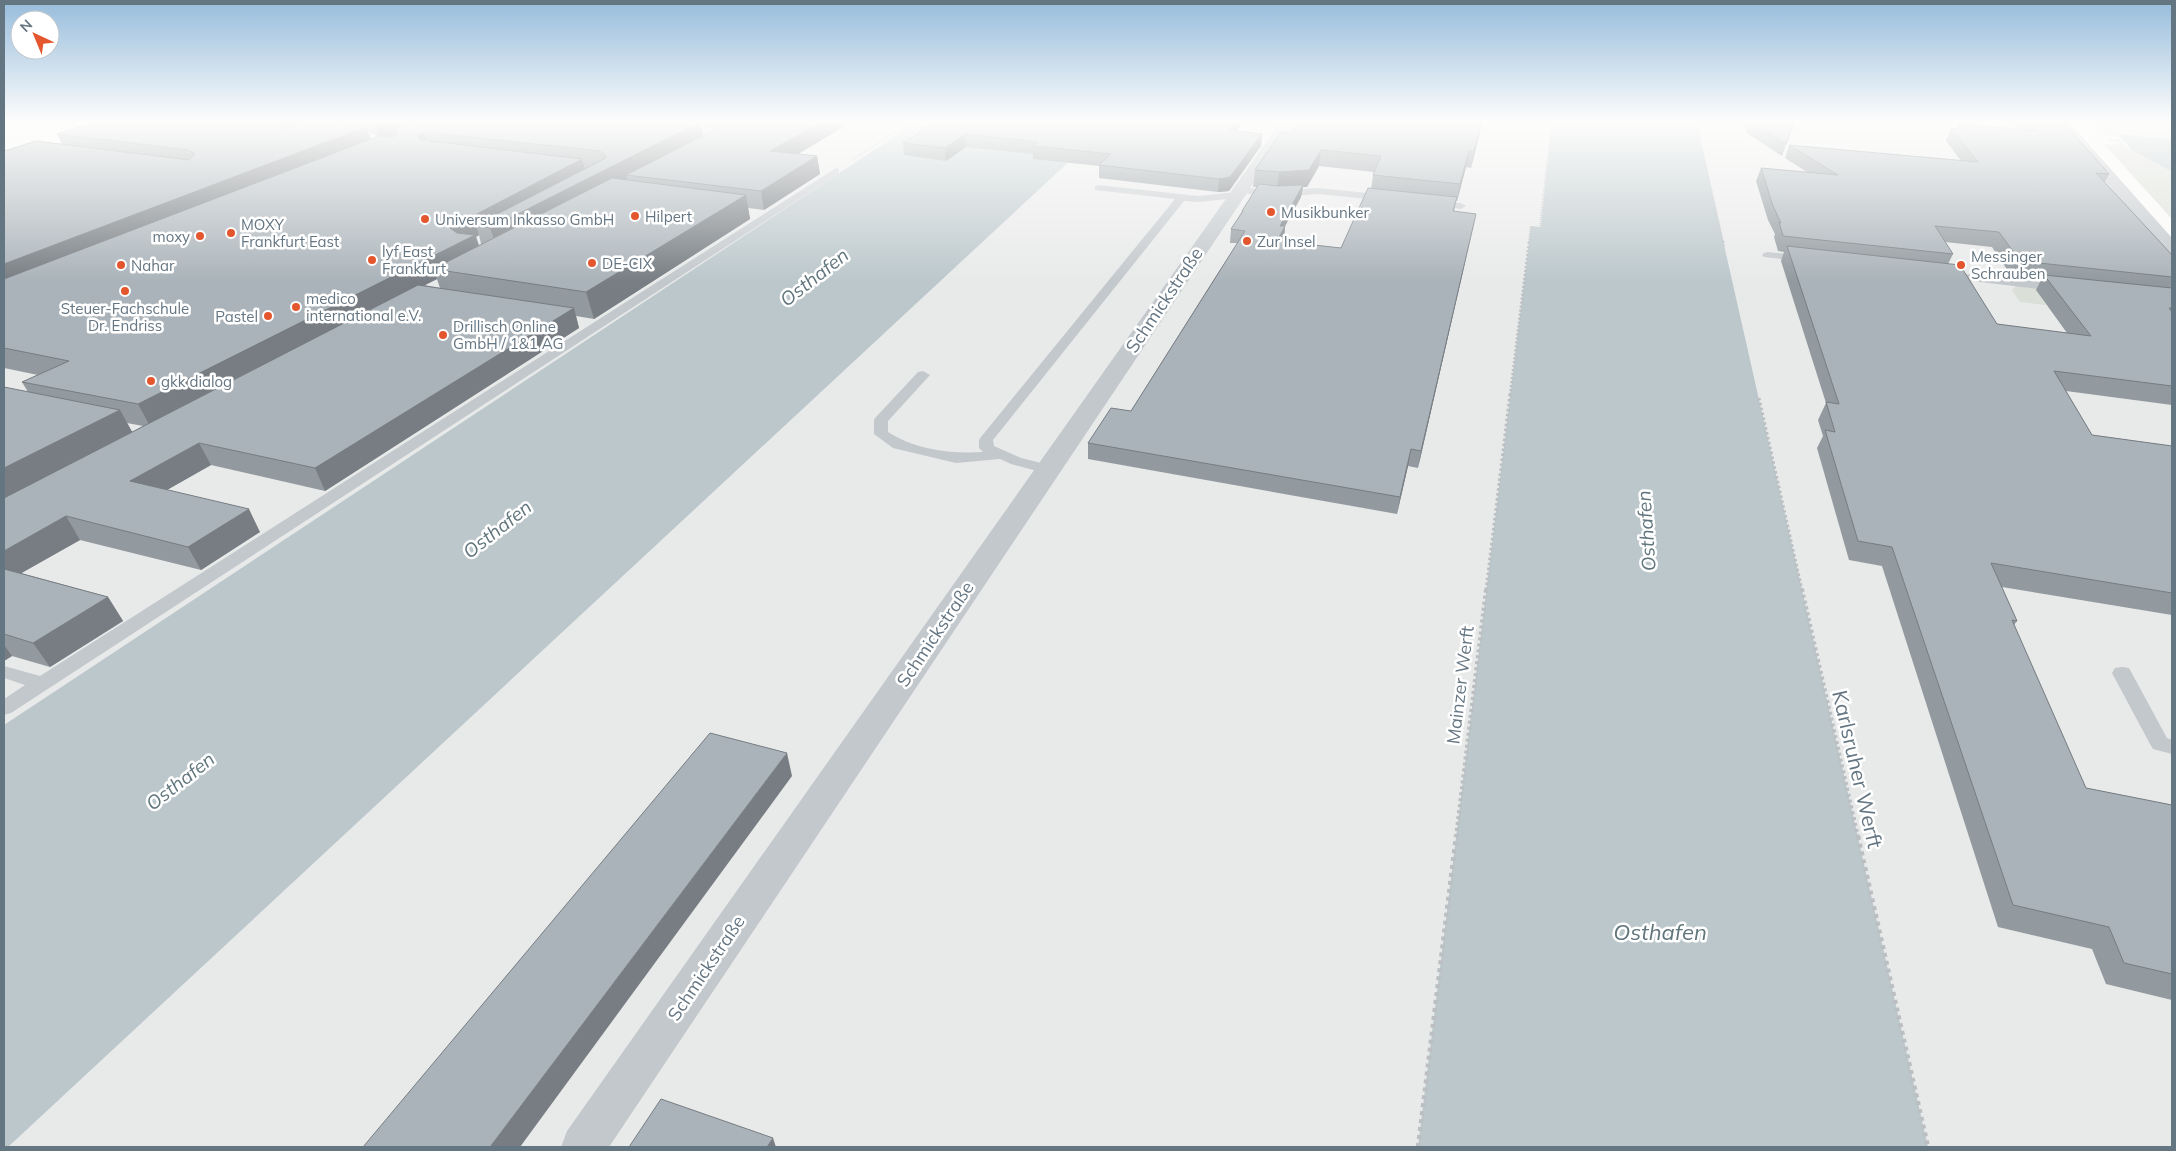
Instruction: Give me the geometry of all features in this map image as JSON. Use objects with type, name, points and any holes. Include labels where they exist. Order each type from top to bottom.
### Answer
[{"type":"street","name":"Schmickstraße","points":[[583,1147],[1251,175]]},
{"type":"street","points":[[2108,175],[2172,248]]},
{"type":"lane","points":[[4,708],[597,325],[761,215],[830,175]]},
{"type":"lane","points":[[1100,188],[1198,199],[1238,193],[1276,194],[1318,191],[1403,200]]},
{"type":"lane","points":[[1048,469],[999,455],[987,448],[986,440],[1182,197]]},
{"type":"lane","points":[[1422,202],[1461,206]]},
{"type":"lane","points":[[1768,255],[1818,261]]},
{"type":"lane","points":[[1936,274],[2074,289]]},
{"type":"lane","points":[[575,322],[597,325]]},
{"type":"lane","points":[[923,375],[881,420],[881,434],[898,446],[956,458],[999,455]]},
{"type":"lane","points":[[4,672],[42,684]]},
{"type":"lane","points":[[2122,673],[2160,744],[2172,747]]},
{"type":"path","points":[[1540,228],[1546,175]]},
{"type":"path","points":[[1708,175],[1724,246]]},
{"type":"path","name":"Mainzer Werft","points":[[1418,1147],[1531,226]]},
{"type":"path","name":"Karlsruher Werft","points":[[1759,398],[1928,1147]]},
{"type":"shaded area","name":"Osthafen","points":[[4,175],[2108,175],[2172,248],[2172,1147],[4,1147]]},
{"type":"shaded area","points":[[2132,175],[2172,175],[2172,219]]},
{"type":"shaded area","points":[[2016,286],[2172,305],[2039,293],[2046,305],[2020,302],[2012,290]]},
{"type":"water","name":"Osthafen","points":[[837,175],[1055,175],[8,1147],[4,1147],[4,725]]},
{"type":"water","name":"Osthafen","points":[[1546,175],[1708,175],[1928,1147],[1418,1147],[1531,226],[1541,227]]},
{"type":"building","points":[[4,175],[240,175],[4,264]]},
{"type":"building","points":[[277,175],[552,175],[450,228],[457,233],[475,235],[138,404],[22,382],[69,361],[4,348],[4,279]]},
{"type":"building","points":[[574,175],[596,175],[490,228],[476,225]]},
{"type":"building","points":[[627,175],[787,175],[761,191]]},
{"type":"building","points":[[1182,175],[1232,175],[1230,177],[1219,179]]},
{"type":"building","points":[[1373,175],[1463,175],[1460,184]]},
{"type":"building","points":[[1763,175],[2098,175],[2172,255],[2172,277],[2020,261],[1999,232],[1935,226],[1953,254],[1783,236],[1779,222],[1781,223],[1773,206]]},
{"type":"building","points":[[612,178],[746,195],[586,292],[433,269]]},
{"type":"building","points":[[1259,184],[1278,186],[1303,185],[1280,226],[1285,226],[1277,241],[1341,248],[1368,188],[1457,197],[1453,211],[1476,214],[1421,451],[1411,449],[1400,497],[1088,443],[1111,408],[1131,411],[1245,231],[1231,229]]},
{"type":"building","points":[[1787,246],[1960,265],[1997,324],[2091,336],[2044,275],[2172,288],[2172,308],[2169,308],[2172,312],[2172,386],[2054,371],[2092,435],[2172,446],[2172,593],[1991,563],[2017,621],[2012,620],[2086,788],[2172,805],[2172,974],[2124,963],[2109,927],[2013,905],[1892,547],[1858,541],[1825,430],[1835,432],[1826,402],[1839,404]]},
{"type":"building","points":[[418,285],[574,308],[315,468],[199,443],[130,481],[249,509],[188,547],[66,516],[4,551],[4,498]]},
{"type":"building","points":[[4,387],[120,410],[4,468]]},
{"type":"building","points":[[4,569],[108,597],[33,643],[4,634]]},
{"type":"building","points":[[710,733],[787,753],[490,1147],[363,1147]]},
{"type":"building","points":[[661,1099],[773,1138],[767,1147],[629,1147]]},
{"type":"place","name":"Musikbunker","points":[[1271,212]]},
{"type":"place","name":"Hilpert","points":[[635,216]]},
{"type":"place","name":"Universum Inkasso GmbH","points":[[425,219]]},
{"type":"place","name":"MOXY Frankfurt East","points":[[231,233]]},
{"type":"place","name":"moxy","points":[[200,236]]},
{"type":"place","name":"Zur Insel","points":[[1247,241]]},
{"type":"place","name":"lyf East Frankfurt","points":[[372,260]]},
{"type":"place","name":"DE-CIX","points":[[592,263]]},
{"type":"place","name":"Nahar","points":[[121,265]]},
{"type":"place","name":"Messinger Schrauben","points":[[1961,265]]},
{"type":"place","name":"Steuer-Fachschule Dr. Endriss","points":[[125,291]]},
{"type":"place","name":"medico international e.V.","points":[[296,307]]},
{"type":"place","name":"Pastel","points":[[268,316]]},
{"type":"place","name":"Drillisch Online GmbH / 1&1 AG","points":[[443,335]]},
{"type":"place","name":"gkk dialog","points":[[151,381]]}]
